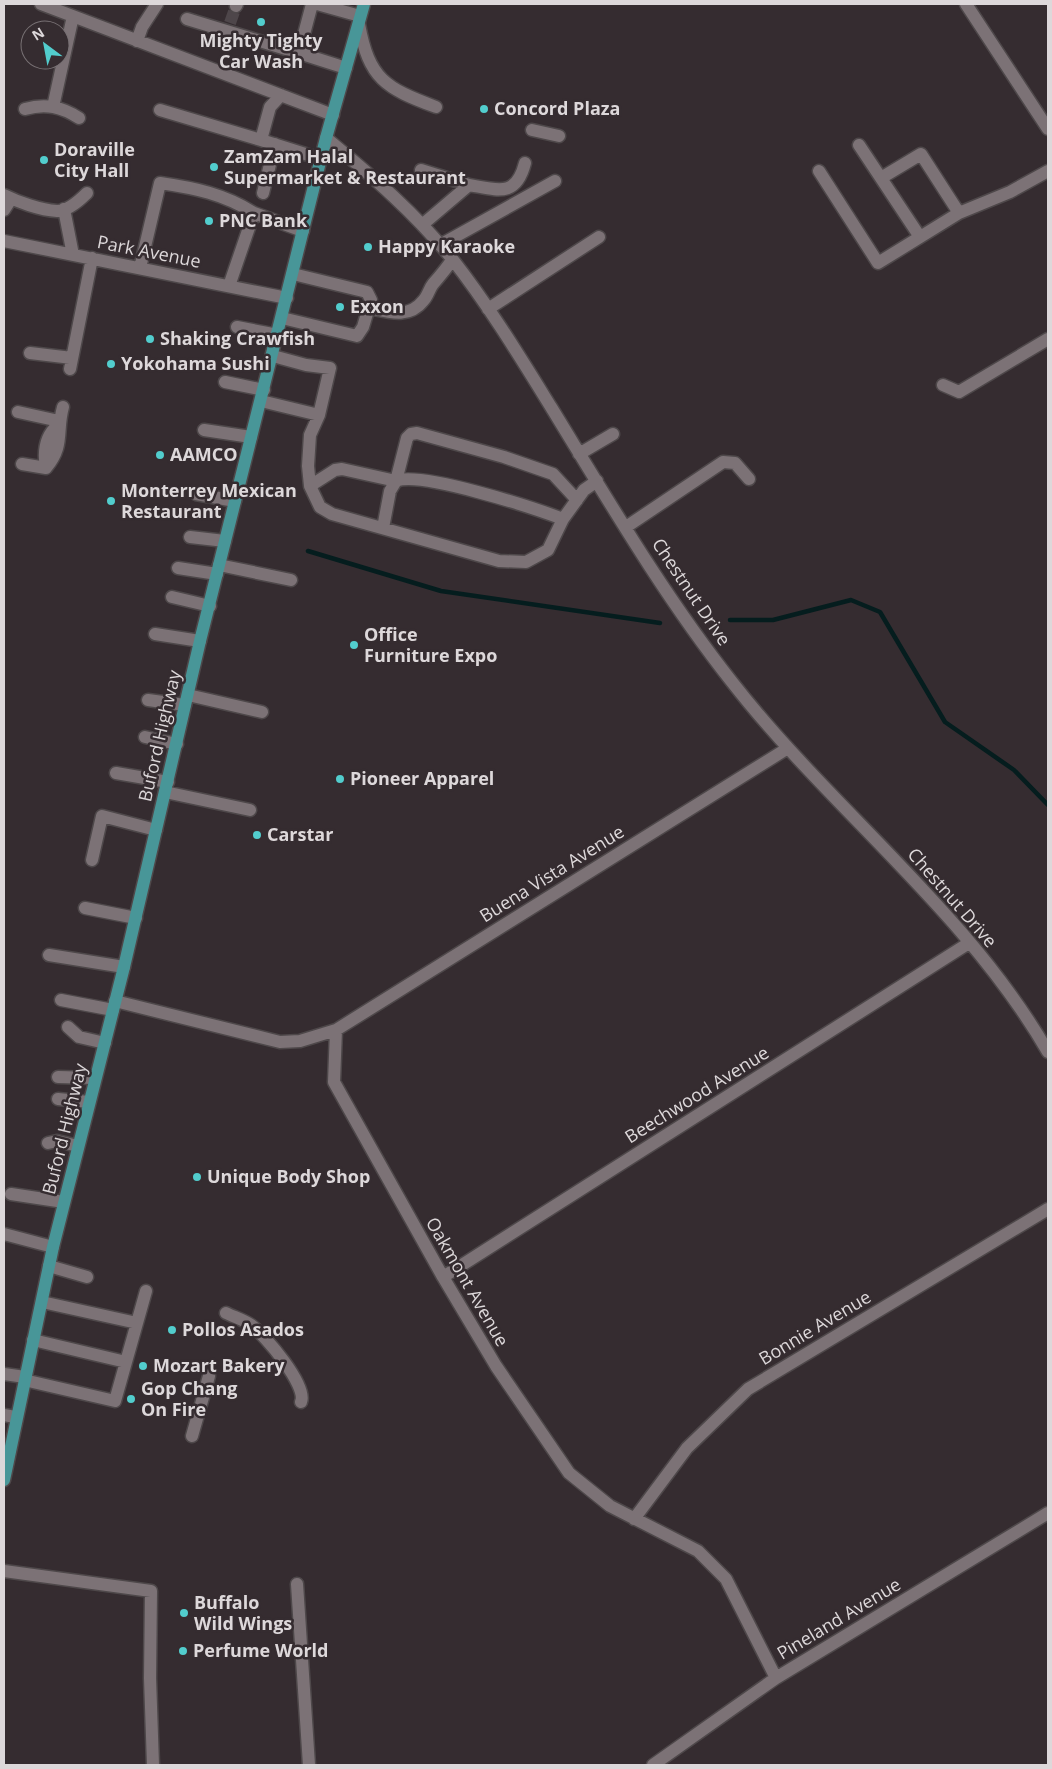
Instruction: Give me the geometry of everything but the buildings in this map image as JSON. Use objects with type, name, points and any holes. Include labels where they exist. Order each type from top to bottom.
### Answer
[{"type":"main road","name":"Buford Highway","points":[[4,1479],[10,1416],[24,1378],[53,1247],[136,918],[200,642],[326,138],[361,15]]},
{"type":"street","points":[[41,4],[332,115]]},
{"type":"street","points":[[137,41],[142,27],[157,4]]},
{"type":"street","points":[[299,53],[312,4]]},
{"type":"street","points":[[318,4],[361,15],[370,64],[378,76],[389,87],[436,107]]},
{"type":"street","points":[[966,4],[1048,129]]},
{"type":"street","points":[[53,107],[73,16]]},
{"type":"street","points":[[186,19],[229,28],[346,68]]},
{"type":"street","points":[[260,140],[270,107],[281,95]]},
{"type":"street","points":[[25,109],[36,106],[53,107],[79,118]]},
{"type":"street","points":[[160,110],[321,159]]},
{"type":"street","points":[[532,130],[559,136]]},
{"type":"street","name":"Chestnut Drive","points":[[326,138],[381,182],[452,260],[488,309],[666,590],[731,682],[788,748],[905,870],[969,943],[1005,988],[1048,1052]]},
{"type":"street","points":[[263,193],[275,144]]},
{"type":"street","points":[[859,145],[920,237]]},
{"type":"street","points":[[881,178],[921,154],[959,213]]},
{"type":"street","points":[[421,170],[469,185],[498,190],[510,188],[518,183],[525,163]]},
{"type":"street","points":[[819,171],[878,263],[959,213],[1010,192],[1048,171]]},
{"type":"street","points":[[140,268],[160,182],[206,190],[234,200],[254,213],[304,232]]},
{"type":"street","points":[[440,245],[556,182]]},
{"type":"street","points":[[422,225],[469,185]]},
{"type":"street","points":[[4,210],[7,197],[57,211],[78,202],[87,194]]},
{"type":"street","points":[[64,209],[74,255]]},
{"type":"street","points":[[229,286],[254,213]]},
{"type":"street","points":[[488,309],[598,237]]},
{"type":"street","name":"Park Avenue","points":[[4,241],[287,298]]},
{"type":"street","points":[[30,353],[71,363],[92,258]]},
{"type":"street","points":[[369,308],[402,314],[413,310],[423,302],[433,284],[452,260]]},
{"type":"street","points":[[282,318],[357,336],[363,327],[371,300],[367,292],[293,274]]},
{"type":"street","points":[[237,327],[278,335]]},
{"type":"street","points":[[943,385],[959,392],[1048,339]]},
{"type":"street","points":[[273,356],[306,365],[330,368],[319,415],[310,435],[308,466],[310,486],[320,507],[332,514],[499,561],[526,562],[548,550],[563,519],[584,490],[597,481]]},
{"type":"street","points":[[225,382],[319,415]]},
{"type":"street","points":[[22,464],[46,468],[55,457],[61,435],[59,423],[63,407]]},
{"type":"street","points":[[18,412],[59,423]]},
{"type":"street","points":[[204,430],[251,437]]},
{"type":"street","points":[[383,528],[390,491],[396,481],[405,443],[411,434],[417,433],[504,457],[553,474],[577,500]]},
{"type":"street","points":[[580,454],[613,434]]},
{"type":"street","points":[[626,527],[723,462],[735,463],[749,479]]},
{"type":"street","points":[[310,486],[335,470],[342,469],[396,481],[406,478],[468,490],[533,507],[563,519]]},
{"type":"street","points":[[196,494],[235,501]]},
{"type":"street","points":[[190,537],[225,542]]},
{"type":"street","points":[[178,568],[218,570],[292,580]]},
{"type":"street","points":[[172,597],[210,606]]},
{"type":"street","points":[[155,634],[200,642]]},
{"type":"street","points":[[148,700],[186,700],[262,712]]},
{"type":"street","points":[[145,737],[177,744]]},
{"type":"street","name":"Buena Vista Avenue","points":[[336,1030],[788,748]]},
{"type":"street","points":[[116,773],[250,810]]},
{"type":"street","points":[[92,860],[102,816],[156,830]]},
{"type":"street","points":[[85,908],[136,918]]},
{"type":"street","name":"Beechwood Avenue","points":[[443,1277],[969,943]]},
{"type":"street","points":[[49,955],[124,967]]},
{"type":"street","points":[[61,1000],[114,1005],[280,1042],[300,1041],[336,1030]]},
{"type":"street","points":[[68,1027],[79,1037],[105,1043]]},
{"type":"street","name":"Oakmont Avenue","points":[[336,1030],[334,1082],[443,1277],[496,1366],[569,1473],[610,1506],[698,1551],[726,1579],[776,1678]]},
{"type":"street","points":[[58,1077],[95,1078]]},
{"type":"street","points":[[58,1099],[89,1102]]},
{"type":"street","points":[[48,1143],[57,1141],[78,1146]]},
{"type":"street","points":[[11,1194],[64,1202]]},
{"type":"street","name":"Bonnie Avenue","points":[[634,1519],[687,1448],[748,1389],[1048,1208]]},
{"type":"street","points":[[4,1234],[53,1247]]},
{"type":"street","points":[[49,1266],[87,1277]]},
{"type":"street","points":[[4,1374],[115,1400],[146,1291]]},
{"type":"street","points":[[42,1302],[137,1324]]},
{"type":"street","points":[[226,1313],[251,1326],[274,1347],[302,1390],[301,1402]]},
{"type":"street","points":[[33,1340],[126,1362]]},
{"type":"street","points":[[192,1436],[208,1376]]},
{"type":"street","name":"Pineland Avenue","points":[[653,1765],[776,1678],[1048,1512]]},
{"type":"street","points":[[4,1572],[151,1591],[152,1765]]},
{"type":"street","points":[[297,1584],[309,1765]]},
{"type":"waterway","points":[[308,551],[441,591],[660,623]]},
{"type":"waterway","points":[[730,620],[773,620],[851,600],[880,612],[945,722],[1014,770],[1048,805]]},
{"type":"tunnel","points":[[230,23],[236,6]]},
{"type":"place","name":"Mighty Tighty Car Wash","points":[[261,22]]},
{"type":"place","name":"Concord Plaza","points":[[484,109]]},
{"type":"place","name":"Doraville City Hall","points":[[44,160]]},
{"type":"place","name":"ZamZam Halal Supermarket & Restaurant","points":[[214,167]]},
{"type":"place","name":"PNC Bank","points":[[209,221]]},
{"type":"place","name":"Happy Karaoke","points":[[368,247]]},
{"type":"place","name":"Exxon","points":[[340,307]]},
{"type":"place","name":"Shaking Crawfish","points":[[150,339]]},
{"type":"place","name":"Yokohama Sushi","points":[[111,364]]},
{"type":"place","name":"AAMCO","points":[[160,455]]},
{"type":"place","name":"Monterrey Mexican Restaurant","points":[[111,501]]},
{"type":"place","name":"Office Furniture Expo","points":[[354,645]]},
{"type":"place","name":"Pioneer Apparel","points":[[340,779]]},
{"type":"place","name":"Carstar","points":[[257,835]]},
{"type":"place","name":"Unique Body Shop","points":[[197,1177]]},
{"type":"place","name":"Pollos Asados","points":[[172,1330]]},
{"type":"place","name":"Mozart Bakery","points":[[143,1366]]},
{"type":"place","name":"Gop Chang On Fire","points":[[131,1399]]},
{"type":"place","name":"Buffalo Wild Wings","points":[[184,1613]]},
{"type":"place","name":"Perfume World","points":[[183,1651]]}]
